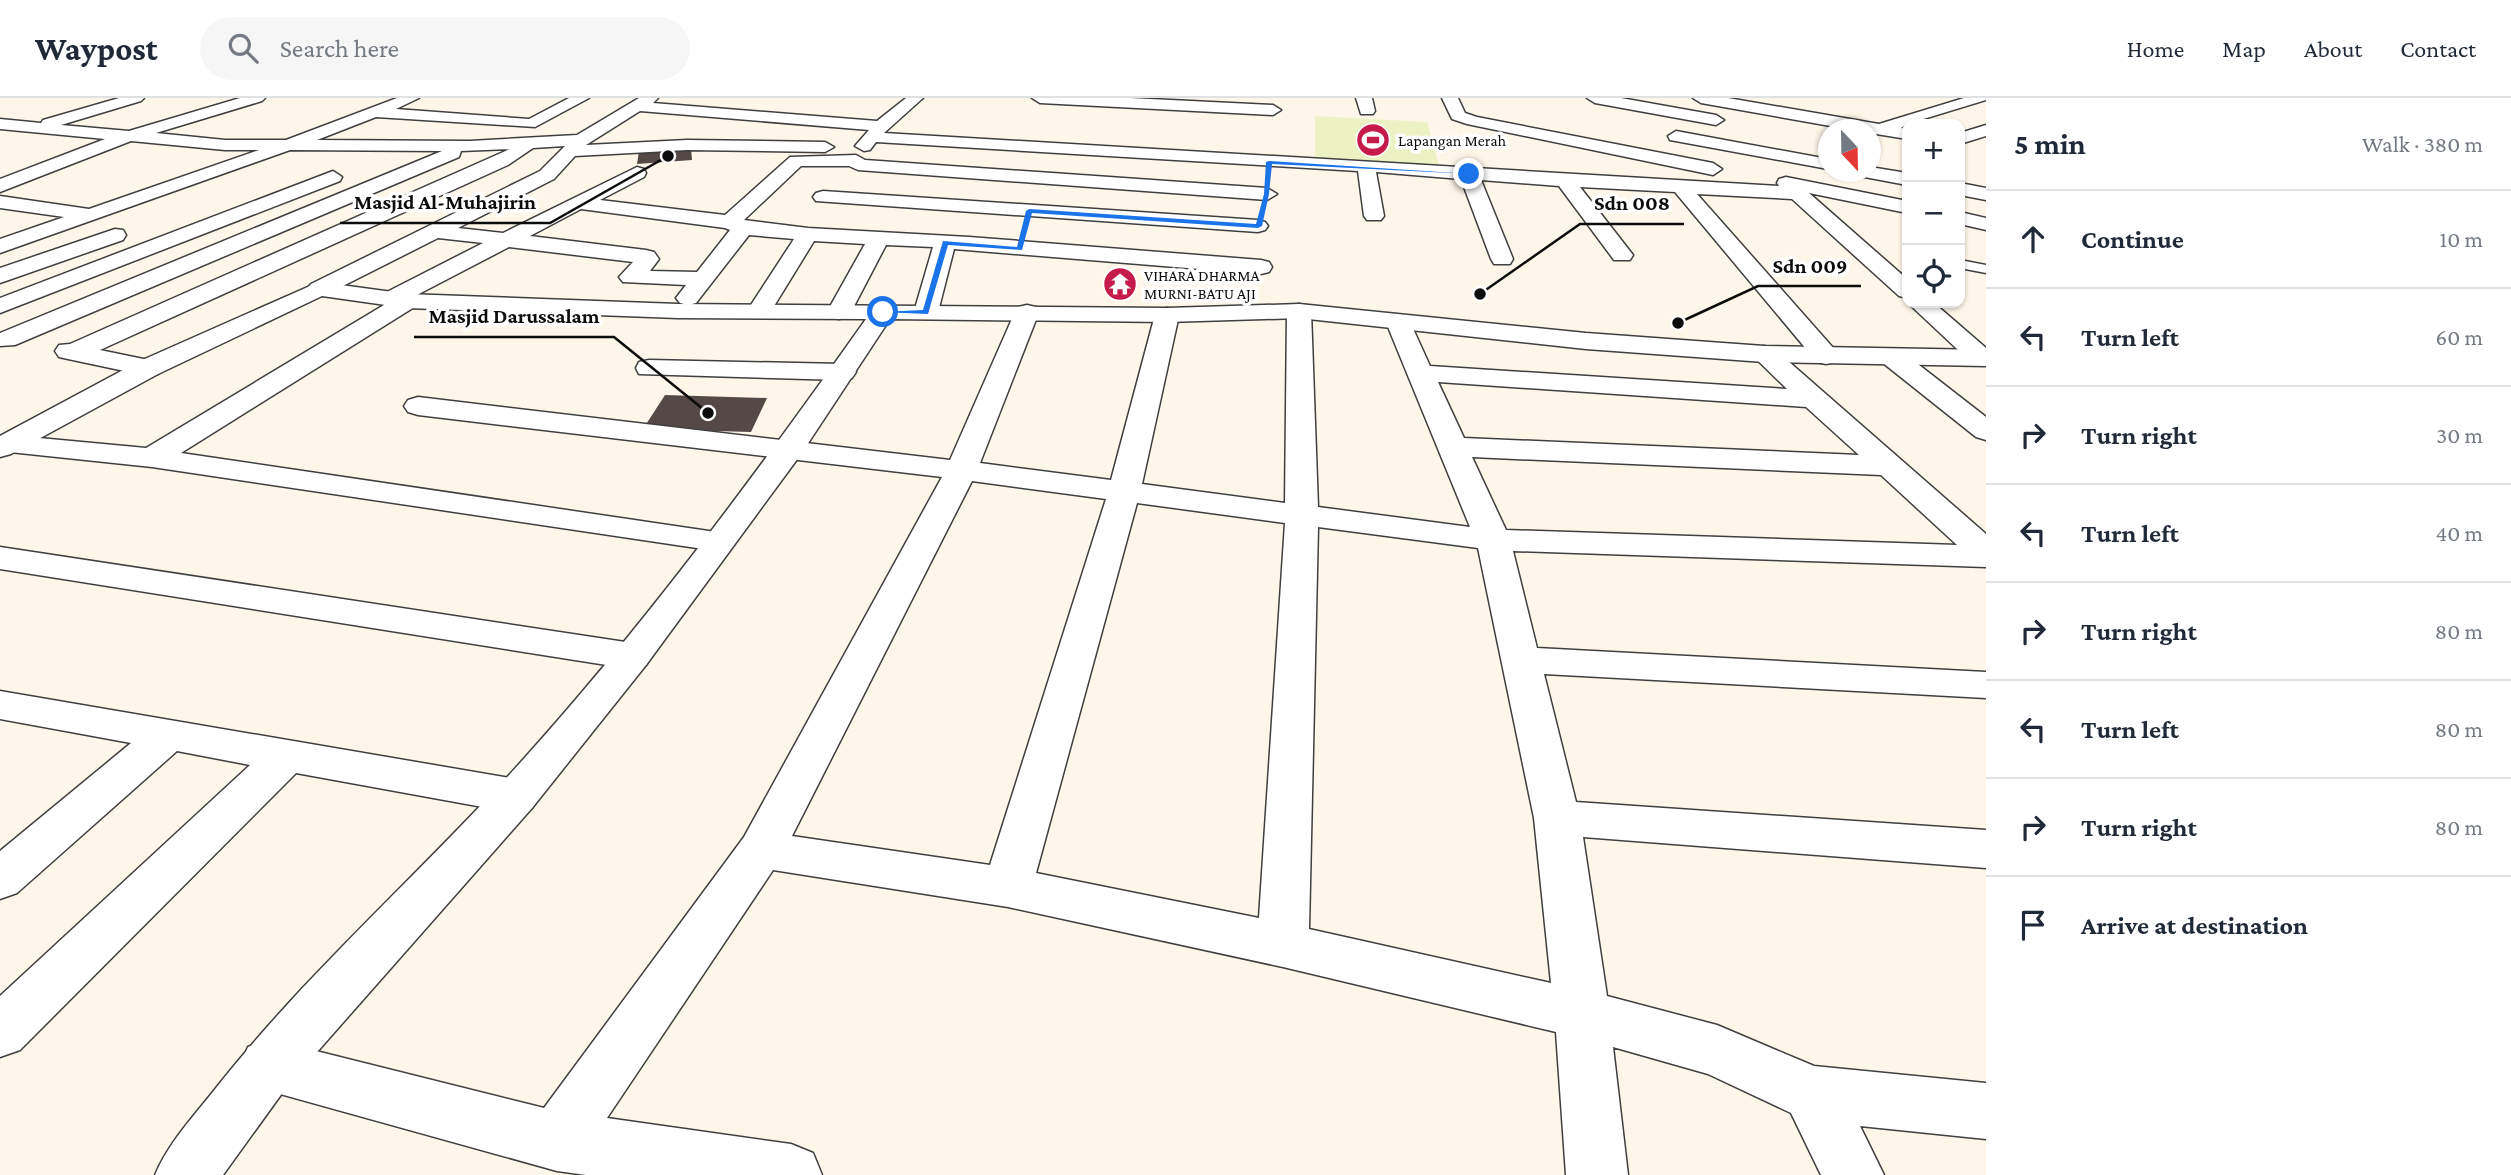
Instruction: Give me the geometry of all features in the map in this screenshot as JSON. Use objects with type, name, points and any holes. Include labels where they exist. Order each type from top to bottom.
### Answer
[{"type":"street","points":[[53,105],[79,98]]},
{"type":"street","points":[[0,124],[136,98]]},
{"type":"street","points":[[4,182],[121,137],[257,98]]},
{"type":"street","points":[[0,246],[288,146],[411,98]]},
{"type":"street","points":[[74,352],[502,161],[534,132],[581,98]]},
{"type":"street","points":[[738,98],[897,112]]},
{"type":"street","points":[[759,312],[800,232],[823,197],[897,112],[915,98]]},
{"type":"street","points":[[1040,98],[1094,107],[1183,112],[1274,104],[1260,247],[1290,311],[1303,516],[1283,945]]},
{"type":"street","points":[[1450,98],[1458,116],[1499,127],[1800,189],[1902,207]]},
{"type":"street","points":[[1595,98],[1732,123]]},
{"type":"street","points":[[1701,98],[1818,119]]},
{"type":"street","points":[[1736,104],[1761,98]]},
{"type":"street","points":[[1915,98],[1986,112]]},
{"type":"street","points":[[1881,129],[1980,98]]},
{"type":"street","points":[[188,100],[234,105]]},
{"type":"street","points":[[3,446],[148,368],[319,289],[547,175],[576,146],[644,102],[866,146]]},
{"type":"street","points":[[0,306],[197,231],[354,158],[429,116],[459,103]]},
{"type":"street","points":[[415,146],[512,103]]},
{"type":"street","points":[[1800,116],[1835,107]]},
{"type":"street","points":[[70,132],[149,111]]},
{"type":"street","points":[[376,113],[480,119],[534,132],[576,146],[1079,143],[1173,148],[1269,162],[1366,166],[1565,181],[1800,189],[1902,286]]},
{"type":"street","points":[[0,118],[28,120],[70,132],[225,145],[288,146],[354,158]]},
{"type":"street","points":[[3,340],[252,239],[470,146],[534,132],[602,128]]},
{"type":"street","points":[[1881,129],[1902,133]]},
{"type":"street","points":[[1965,139],[1986,130]]},
{"type":"street","points":[[742,134],[866,146],[1266,194]]},
{"type":"street","points":[[1664,134],[1818,161]]},
{"type":"street","points":[[1965,142],[1986,148]]},
{"type":"street","points":[[178,162],[225,145]]},
{"type":"street","points":[[296,166],[415,146],[470,146]]},
{"type":"street","points":[[678,311],[704,279],[737,225],[796,161],[866,146]]},
{"type":"street","points":[[1366,166],[1374,216]]},
{"type":"street","points":[[4,182],[51,180],[89,169]]},
{"type":"street","points":[[1800,189],[1818,172]]},
{"type":"street","points":[[152,458],[399,300],[502,242],[636,173]]},
{"type":"street","points":[[1469,174],[1502,259]]},
{"type":"street","points":[[1881,175],[1902,178]]},
{"type":"street","points":[[1565,181],[1622,255]]},
{"type":"street","points":[[1681,187],[1826,356]]},
{"type":"street","points":[[1965,191],[1986,194]]},
{"type":"street","points":[[0,222],[79,195]]},
{"type":"street","points":[[823,197],[1029,211],[1260,247]]},
{"type":"street","points":[[0,202],[134,224],[0,276]]},
{"type":"street","points":[[578,203],[800,232],[1019,249],[1260,247]]},
{"type":"street","points":[[1019,249],[1029,211]]},
{"type":"street","points":[[1965,219],[1986,224]]},
{"type":"street","points":[[159,225],[378,258]]},
{"type":"street","points":[[433,231],[502,242],[648,258],[631,277]]},
{"type":"street","points":[[839,312],[880,237]]},
{"type":"street","points":[[926,312],[945,243]]},
{"type":"street","points":[[604,275],[704,279]]},
{"type":"street","points":[[319,289],[399,300],[678,311],[1167,315],[1290,311],[1586,341],[1765,354],[1984,358]]},
{"type":"street","points":[[1926,308],[1984,358]]},
{"type":"street","points":[[186,1175],[268,1066],[516,796],[632,656],[790,448],[883,312]]},
{"type":"street","points":[[557,1142],[761,850],[961,471],[1027,312]]},
{"type":"street","points":[[1008,887],[1124,492],[1167,315]]},
{"type":"street","points":[[1398,321],[1493,540],[1521,660],[1557,818],[1582,1014],[1597,1175]]},
{"type":"street","points":[[3,340],[148,368]]},
{"type":"street","points":[[1765,354],[1986,554]]},
{"type":"street","points":[[1892,357],[1986,431]]},
{"type":"street","points":[[649,368],[842,372]]},
{"type":"street","points":[[1420,373],[1813,400]]},
{"type":"street","points":[[418,406],[790,448],[1493,540],[1986,554]]},
{"type":"street","points":[[3,446],[152,458],[717,541]]},
{"type":"street","points":[[1452,447],[1889,466]]},
{"type":"street","points":[[0,558],[632,656]]},
{"type":"street","points":[[1521,660],[1986,685]]},
{"type":"street","points":[[0,705],[516,796]]},
{"type":"street","points":[[0,879],[169,734]]},
{"type":"street","points":[[0,1032],[288,755]]},
{"type":"street","points":[[1557,818],[1986,849]]},
{"type":"street","points":[[761,850],[1008,887],[1283,945],[1582,1014],[1717,1051],[1812,1093],[1986,1111]]},
{"type":"street","points":[[268,1066],[557,1142],[790,1175]]},
{"type":"street","points":[[1812,1093],[1853,1175]]},
{"type":"lane","points":[[1965,265],[1986,269]]},
{"type":"green space","name":"Lapangan Merah","points":[[1315,116],[1427,122],[1439,165],[1315,158]]},
{"type":"building","points":[[691,148],[692,160],[637,164],[639,151]]},
{"type":"building","points":[[665,395],[767,398],[751,432],[643,429]]},
{"type":"place","name":"Lapangan Merah","points":[[1373,140]]},
{"type":"place","name":"Masjid Al-Muhajirin","points":[[668,156]]},
{"type":"place","name":"VIHARA DHARMA MURNI-BATU AJI","points":[[1120,284]]},
{"type":"place","name":"Sdn 008","points":[[1480,294]]},
{"type":"place","name":"Sdn 009","points":[[1678,323]]},
{"type":"place","name":"Masjid Darussalam","points":[[708,413]]},
{"type":"route","points":[[883,312],[926,312],[945,243],[1019,249],[1029,211],[1258,226],[1266,194],[1269,162],[1469,174]]}]
